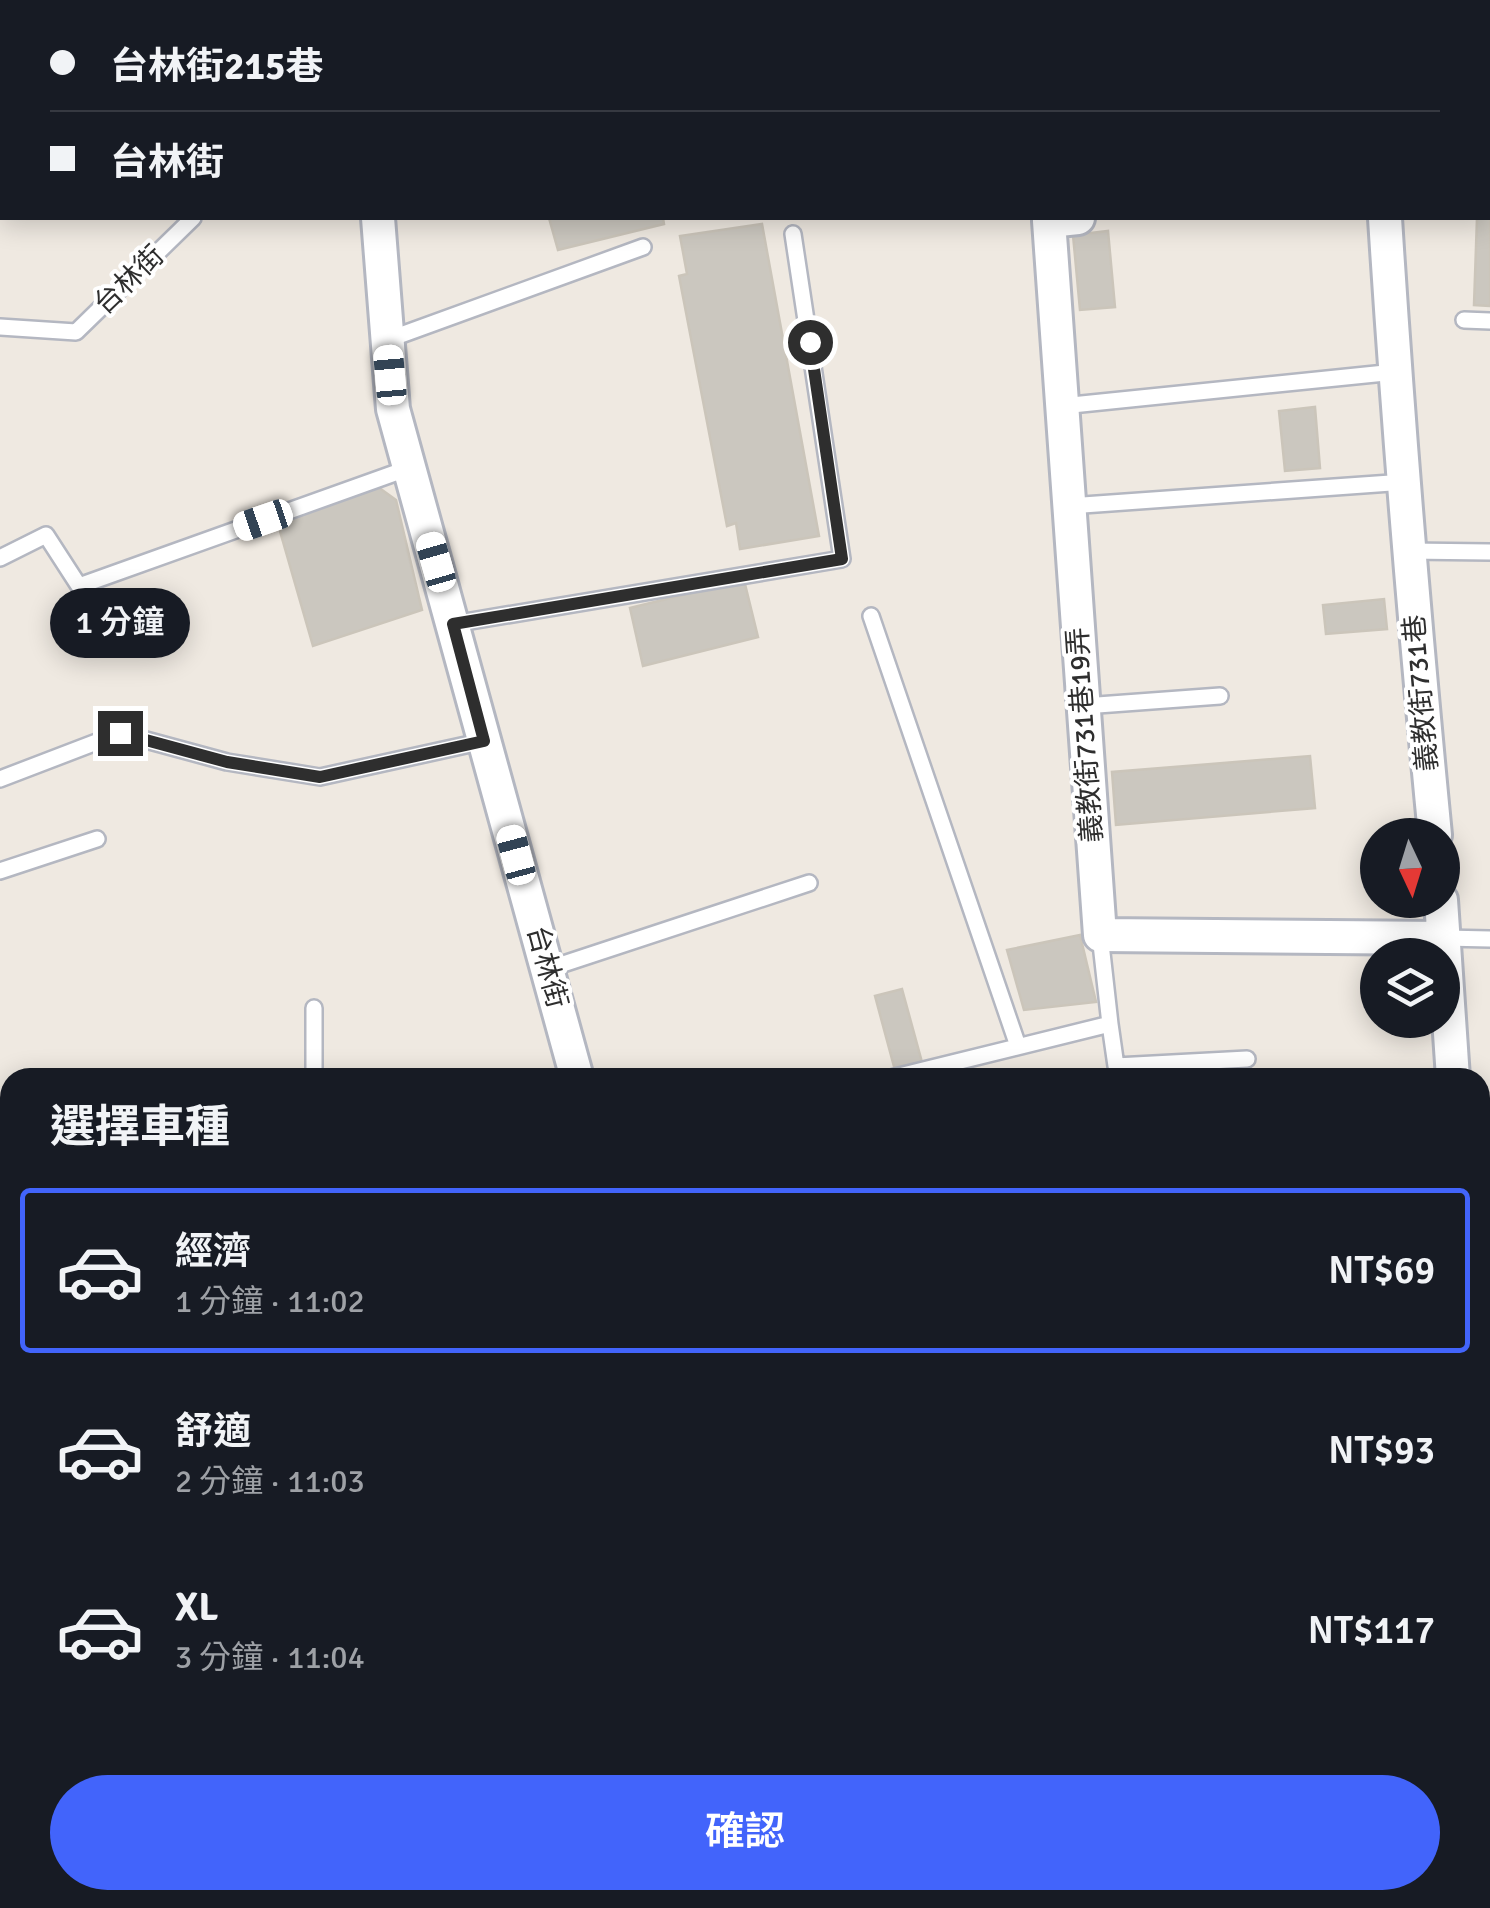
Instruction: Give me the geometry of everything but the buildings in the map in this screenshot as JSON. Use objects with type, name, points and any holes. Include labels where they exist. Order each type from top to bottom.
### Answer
[{"type":"street","name":"台林街","points":[[378,220],[393,409],[574,1068]]},
{"type":"street","name":"義教街731巷19弄","points":[[1057,220],[1062,406],[1100,935]]},
{"type":"street","name":"義教街731巷","points":[[1384,220],[1408,551],[1433,818]]},
{"type":"street","points":[[1100,935],[1444,938],[1442,918]]},
{"type":"street","points":[[1450,1038],[1452,1068]]},
{"type":"lane","name":"台林街","points":[[0,327],[76,332],[191,220]]},
{"type":"lane","points":[[453,624],[842,559],[794,234]]},
{"type":"lane","points":[[387,340],[643,247]]},
{"type":"lane","points":[[1464,320],[1490,321]]},
{"type":"lane","points":[[1062,406],[1395,372]]},
{"type":"lane","points":[[0,558],[46,536],[79,586],[409,468]]},
{"type":"lane","points":[[1069,506],[1406,482]]},
{"type":"lane","points":[[1408,551],[1490,552]]},
{"type":"lane","points":[[871,616],[1018,1046]]},
{"type":"lane","points":[[1084,706],[1220,696]]},
{"type":"lane","points":[[0,779],[120,733],[227,762],[320,777],[484,741]]},
{"type":"lane","points":[[0,871],[97,839]]},
{"type":"lane","points":[[548,969],[809,883]]},
{"type":"lane","points":[[1100,935],[1116,1066],[1247,1060]]},
{"type":"lane","points":[[1460,938],[1490,939]]},
{"type":"lane","points":[[314,1008],[314,1068]]},
{"type":"lane","points":[[931,1068],[1110,1024]]},
{"type":"route","points":[[120,733],[227,762],[320,777],[484,741],[453,624],[842,559],[810,342]]}]
